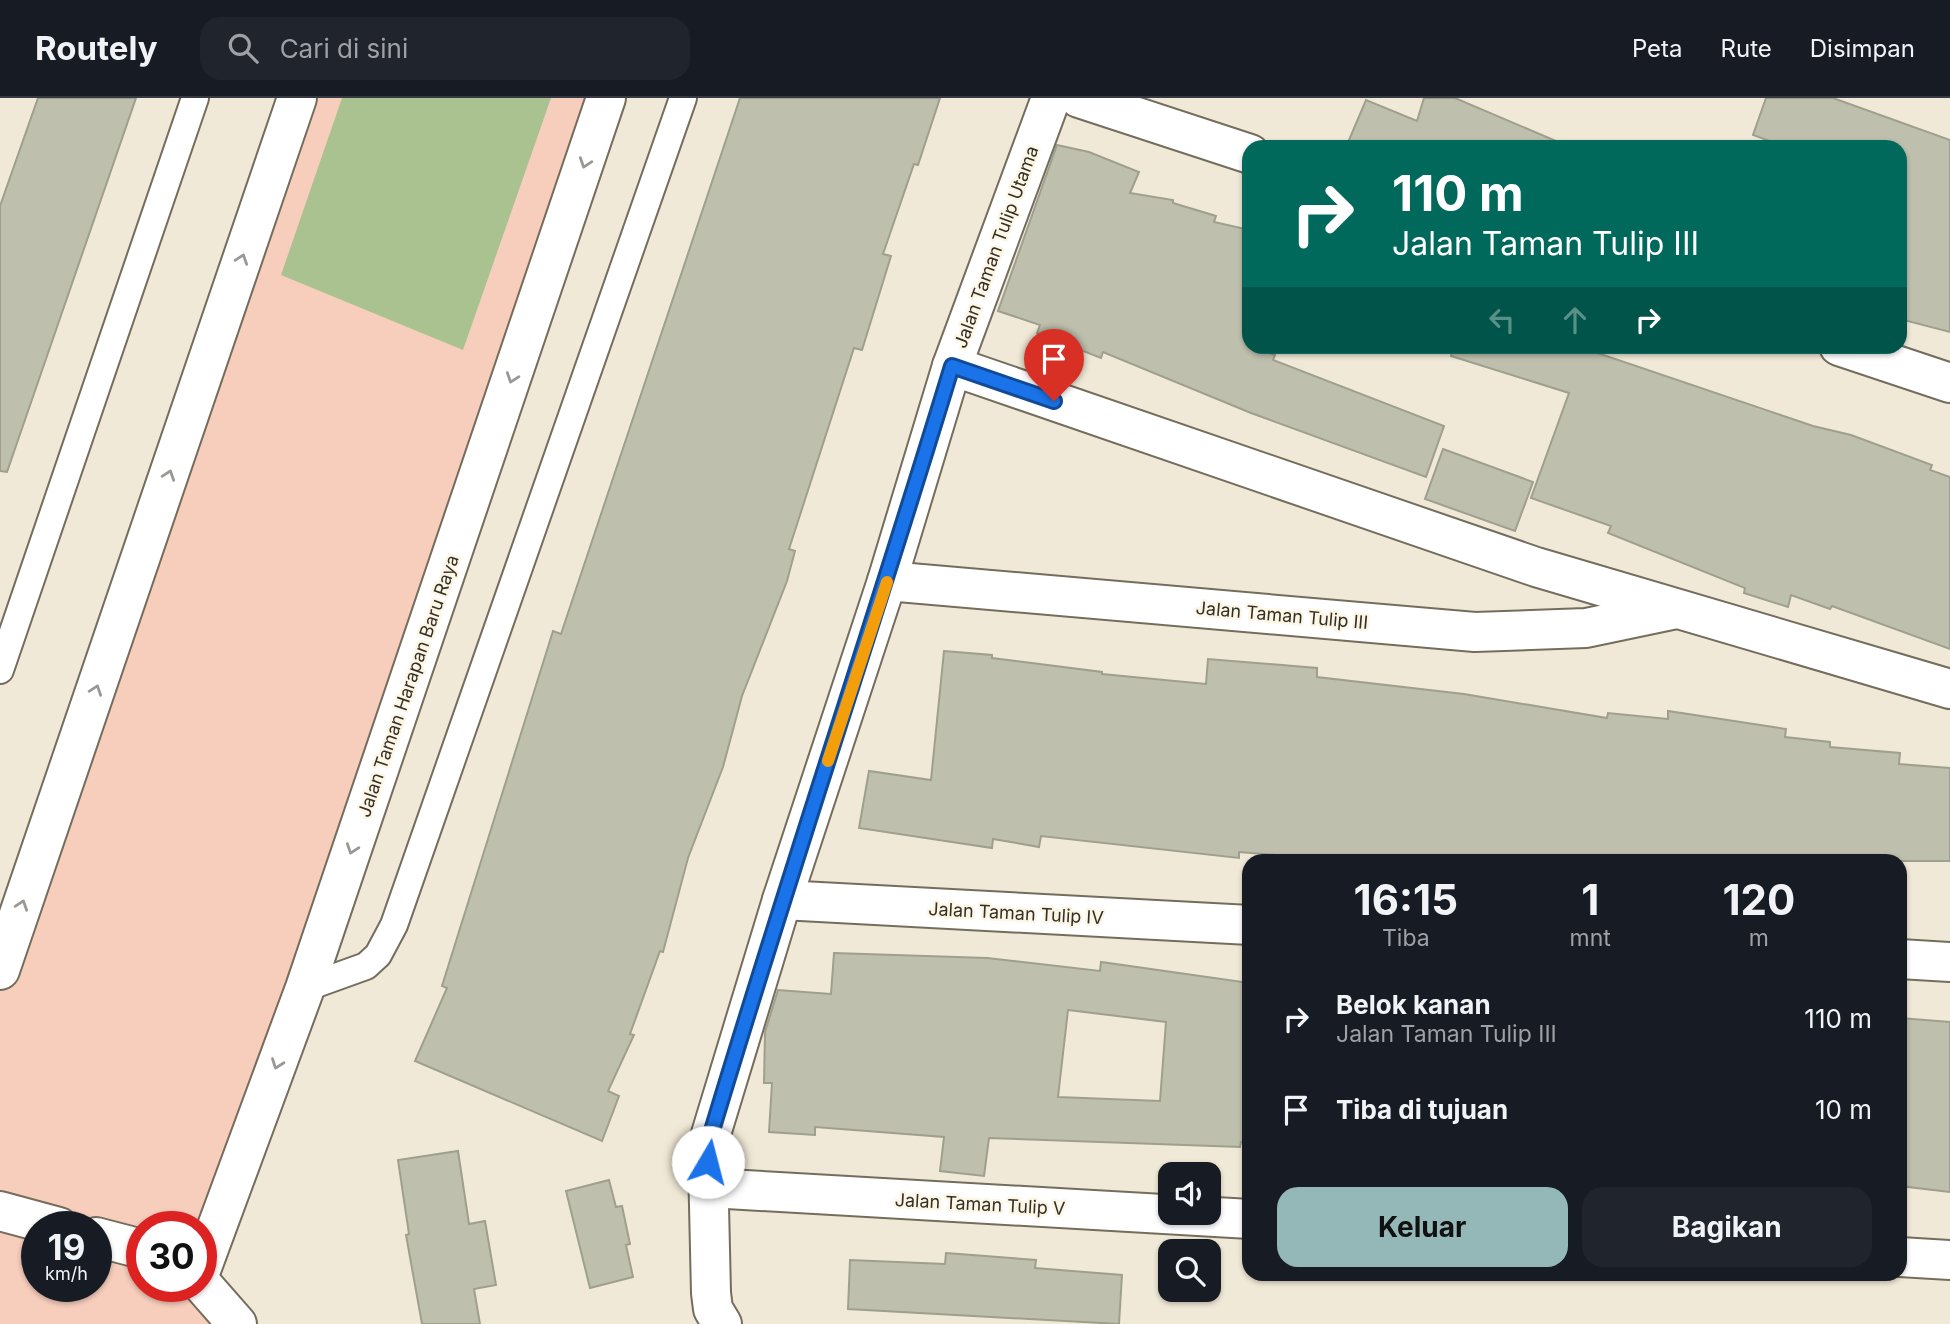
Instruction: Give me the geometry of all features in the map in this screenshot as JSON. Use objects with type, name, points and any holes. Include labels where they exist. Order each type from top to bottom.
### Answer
[{"type":"street","points":[[0,970],[297,98]]},
{"type":"street","name":"Jalan Taman Harapan Baru Raya","points":[[217,1227],[305,988],[606,98]]},
{"type":"street","name":"Jalan Taman Tulip Utama","points":[[722,1324],[713,1309],[711,1293],[708,1162],[711,1134],[782,900],[887,581],[952,366],[1051,98]]},
{"type":"street","points":[[1079,98],[1242,151]]},
{"type":"street","points":[[1863,354],[1950,383]]},
{"type":"street","name":"Jalan Taman Tulip III","points":[[952,366],[1536,567],[1950,689]]},
{"type":"street","name":"Jalan Taman Tulip III","points":[[887,581],[1475,632],[1587,628],[1676,610]]},
{"type":"street","name":"Jalan Taman Tulip IV","points":[[782,900],[1242,925]]},
{"type":"street","points":[[1907,959],[1950,962]]},
{"type":"street","name":"Jalan Taman Tulip V","points":[[710,1188],[1242,1219]]},
{"type":"street","points":[[0,1211],[21,1217]]},
{"type":"street","points":[[1907,1257],[1950,1260]]},
{"type":"street","points":[[217,1301],[237,1324]]},
{"type":"lane","points":[[0,670],[195,98]]},
{"type":"lane","points":[[305,988],[366,966],[378,956],[394,925],[683,98]]},
{"type":"shaded area","points":[[297,98],[606,98],[207,1211],[126,1211],[126,1302],[216,1302],[237,1324],[0,1324],[0,969]]},
{"type":"shaded area","points":[[342,98],[551,98],[463,350],[281,275]]},
{"type":"building","points":[[38,98],[136,98],[7,472],[0,471],[0,206]]},
{"type":"building","points":[[740,98],[940,98],[918,165],[914,164],[883,254],[891,256],[862,350],[854,348],[789,549],[795,551],[787,581],[742,696],[723,767],[688,858],[663,952],[660,951],[630,1034],[634,1035],[608,1091],[619,1096],[602,1141],[415,1061],[447,988],[442,986],[553,631],[561,634]]},
{"type":"building","points":[[1424,98],[1455,98],[1554,140],[1349,140],[1366,100],[1417,121]]},
{"type":"building","points":[[1766,98],[1833,98],[1950,140],[1950,332],[1907,321],[1907,140],[1767,140],[1753,135]]},
{"type":"building","points":[[1057,145],[1089,152],[1139,172],[1130,193],[1173,200],[1173,203],[1216,216],[1214,222],[1242,228],[1242,354],[1272,354],[1275,355],[1273,360],[1444,426],[1426,477],[1251,413],[1103,352],[1101,358],[1037,333],[1040,325],[998,311]]},
{"type":"building","points":[[1601,354],[1813,426],[1851,435],[1932,465],[1930,470],[1950,477],[1950,649],[1832,606],[1830,609],[1791,595],[1788,607],[1744,593],[1745,588],[1608,533],[1611,526],[1531,498],[1569,393],[1451,356]]},
{"type":"building","points":[[1443,449],[1533,482],[1515,531],[1425,499]]},
{"type":"building","points":[[944,651],[992,655],[992,658],[1102,674],[1206,684],[1208,659],[1317,668],[1317,677],[1464,694],[1607,718],[1608,713],[1668,719],[1668,711],[1786,729],[1785,737],[1830,742],[1830,747],[1900,753],[1899,764],[1950,768],[1950,861],[1907,861],[1907,854],[1239,852],[1239,858],[1041,836],[1039,847],[993,839],[992,848],[859,828],[869,771],[931,780]]},
{"type":"building","points":[[834,953],[987,958],[1100,971],[1101,962],[1242,982],[1242,1142],[1240,1147],[989,1138],[984,1176],[940,1171],[944,1137],[815,1127],[815,1135],[769,1132],[772,1083],[764,1083],[765,1032],[778,990],[831,994]],"holes":[[[1068,1010],[1166,1022],[1160,1101],[1058,1097]]]},
{"type":"building","points":[[1907,1019],[1950,1022],[1950,1192],[1907,1187]]},
{"type":"building","points":[[458,1151],[469,1224],[485,1221],[496,1285],[474,1289],[480,1324],[422,1324],[406,1235],[409,1234],[398,1160]]},
{"type":"building","points":[[609,1180],[616,1207],[622,1206],[633,1277],[590,1288],[566,1191]]},
{"type":"building","points":[[946,1253],[1036,1260],[1035,1268],[1122,1275],[1119,1324],[848,1309],[850,1260],[945,1264]]},
{"type":"slow traffic","points":[[828,761],[887,582]]},
{"type":"route","points":[[708,1162],[711,1134],[782,900],[887,581],[952,366],[1054,401]]}]
